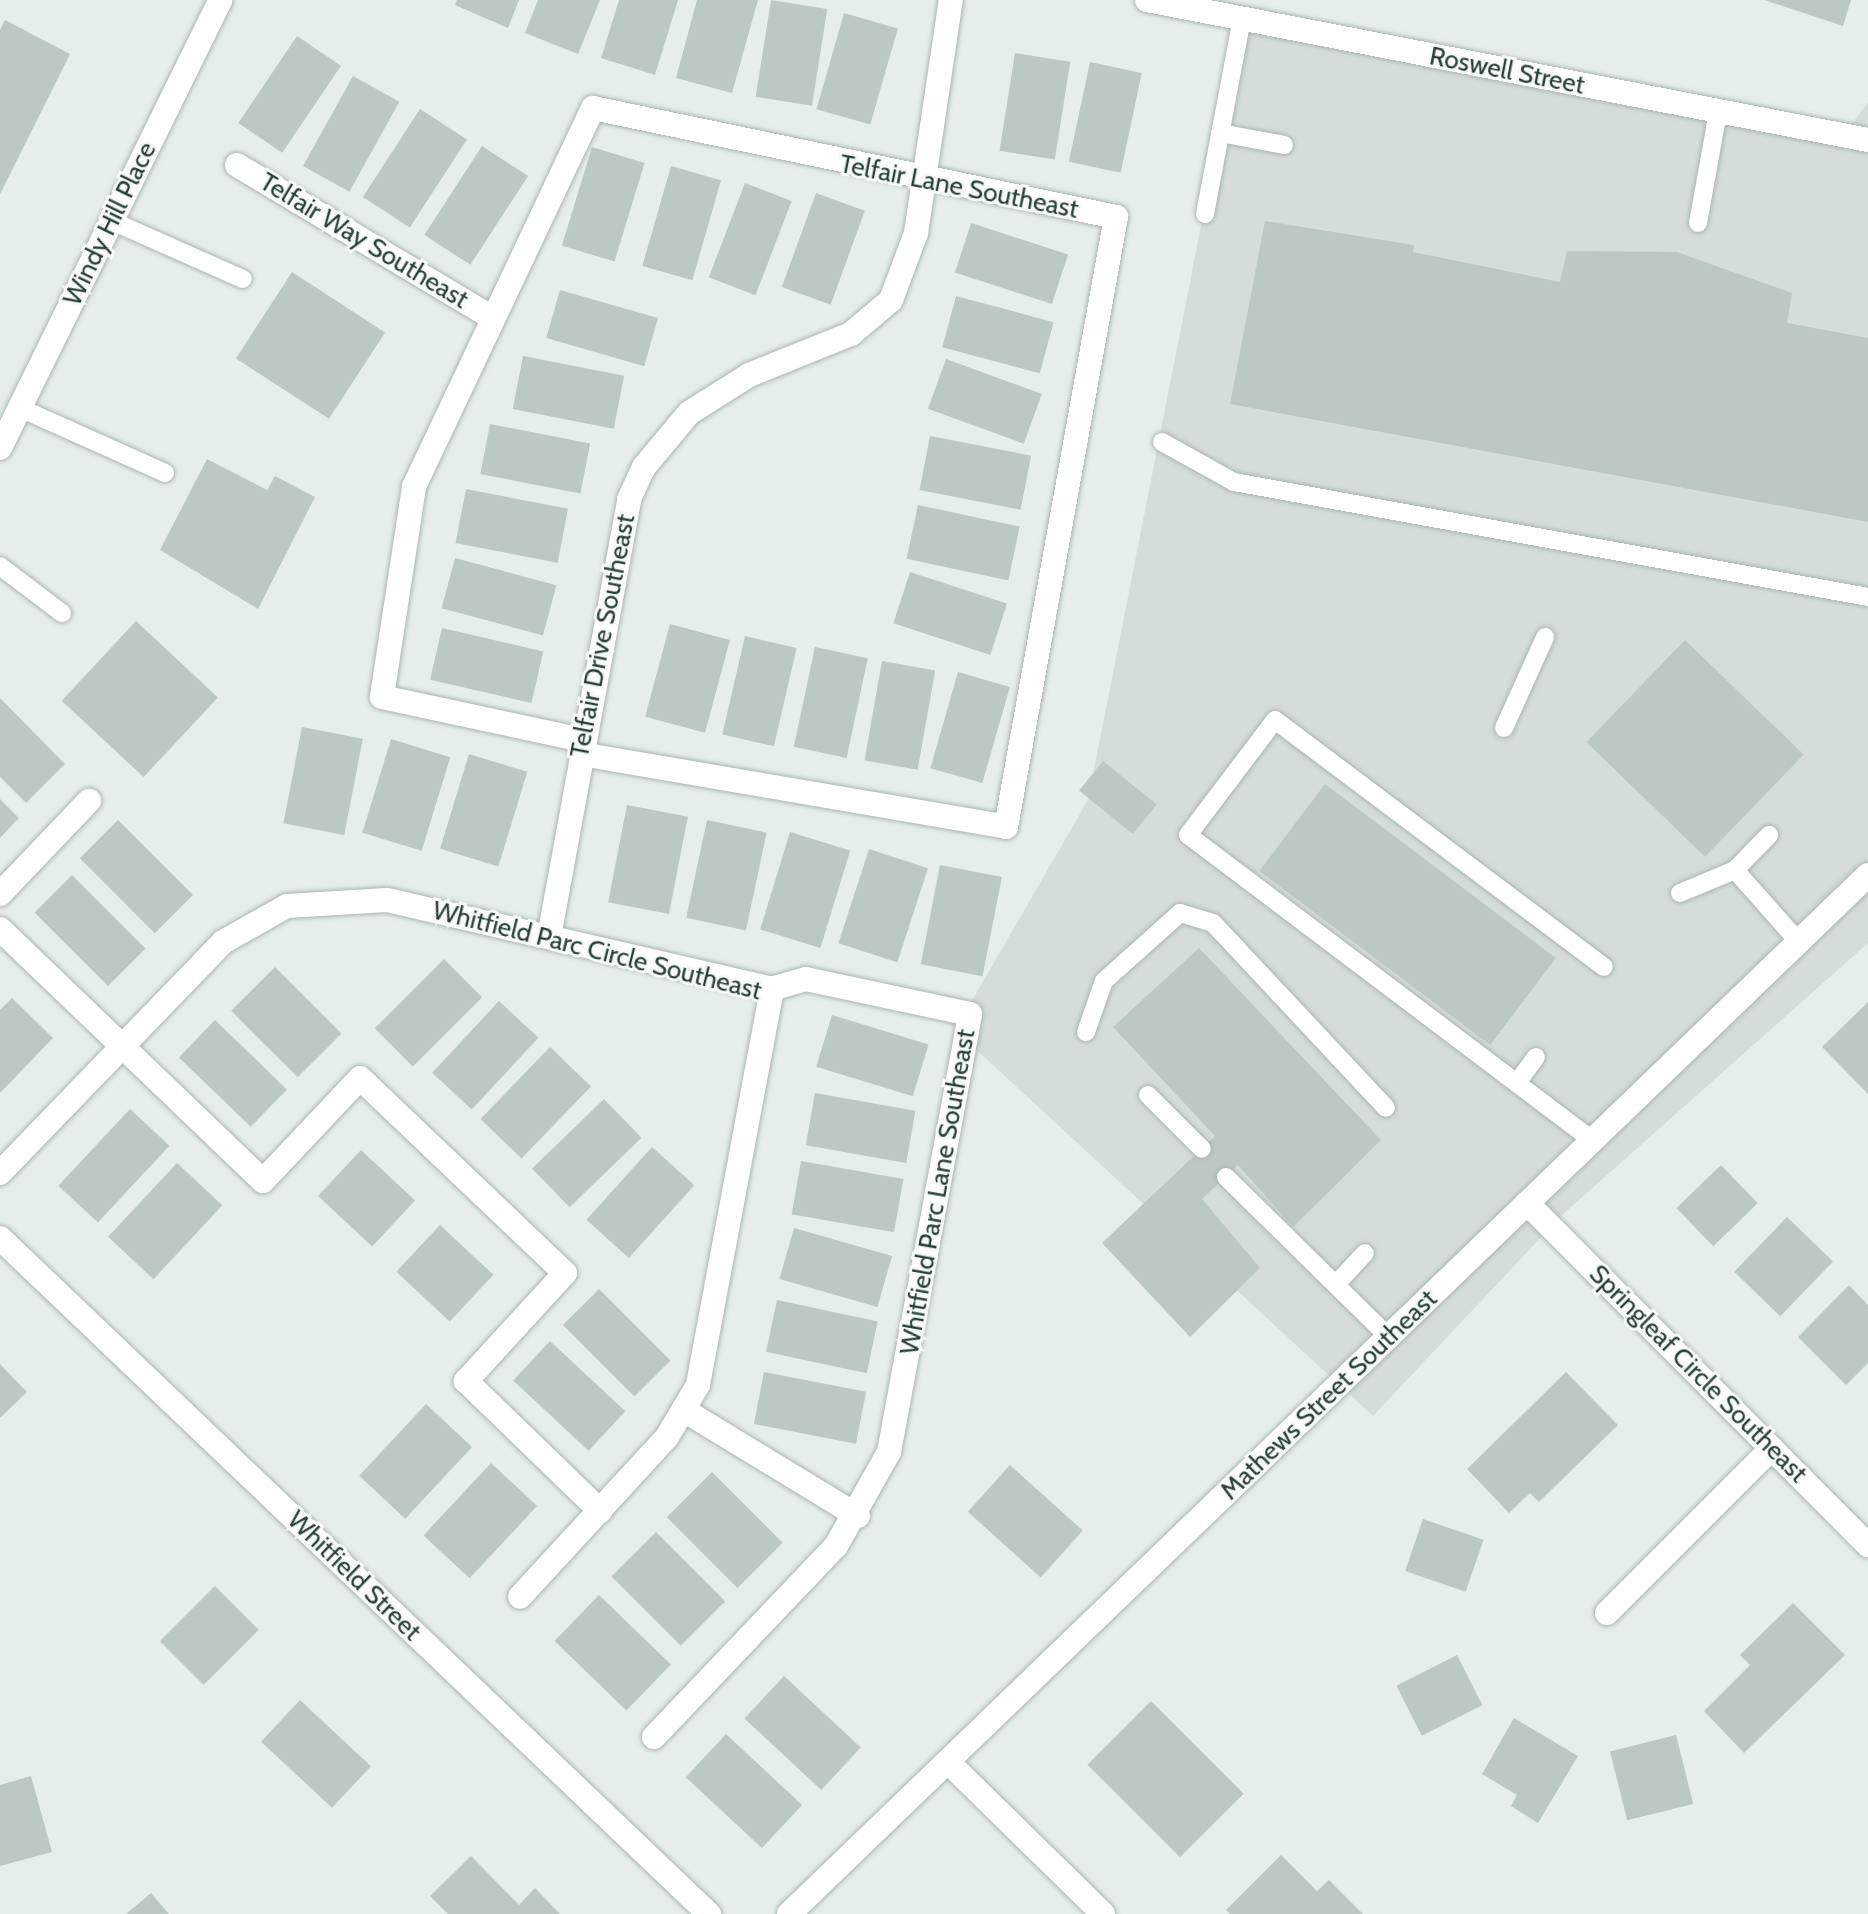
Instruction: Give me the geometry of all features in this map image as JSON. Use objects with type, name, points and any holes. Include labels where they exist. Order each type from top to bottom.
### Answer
[{"type":"street","name":"Windy Hill Place","points":[[0,448],[220,0]]},
{"type":"street","name":"Telfair Drive Southeast","points":[[549,937],[618,537],[644,467],[717,392],[873,318],[902,274],[926,183],[951,0]]},
{"type":"street","name":"Roswell Street","points":[[1147,0],[1868,140]]},
{"type":"street","name":"Telfair Lane Southeast","points":[[593,108],[926,183],[1116,217],[1006,827],[582,747],[382,697],[414,487],[491,317],[593,108]]},
{"type":"street","name":"Telfair Way Southeast","points":[[237,165],[491,317]]},
{"type":"street","points":[[0,894],[89,801]]},
{"type":"street","name":"Mathews Street Southeast","points":[[789,1914],[950,1764],[1797,940],[1868,875]]},
{"type":"street","name":"Whitfield Parc Circle Southeast","points":[[0,1173],[223,942],[287,906],[387,900],[772,989],[698,1385],[687,1412],[520,1597]]},
{"type":"street","points":[[0,929],[263,1181],[360,1078],[565,1273],[466,1381],[600,1511]]},
{"type":"street","name":"Whitfield Parc Lane Southeast","points":[[654,1737],[804,1584],[858,1516],[897,1419],[970,1014],[806,979],[772,989]]},
{"type":"street","name":"Springleaf Circle Southeast","points":[[1527,1203],[1868,1545]]},
{"type":"street","name":"Whitfield Street","points":[[0,1238],[709,1914]]},
{"type":"street","points":[[687,1412],[858,1516]]},
{"type":"street","points":[[1607,1613],[1772,1448]]},
{"type":"street","points":[[950,1764],[1103,1914]]},
{"type":"lane","points":[[1205,214],[1242,18]]},
{"type":"lane","points":[[1698,223],[1718,112]]},
{"type":"lane","points":[[1220,133],[1284,145]]},
{"type":"lane","points":[[112,221],[243,279]]},
{"type":"lane","points":[[20,408],[165,473]]},
{"type":"lane","points":[[1162,442],[1234,482],[1868,597]]},
{"type":"lane","points":[[0,566],[62,613]]},
{"type":"lane","points":[[1504,728],[1545,637]]},
{"type":"lane","points":[[1592,1140],[1188,835],[1275,720],[1604,967]]},
{"type":"lane","points":[[1680,893],[1735,870],[1769,835]]},
{"type":"lane","points":[[1735,870],[1797,940]]},
{"type":"lane","points":[[1086,1032],[1104,981],[1180,913],[1213,923],[1386,1108]]},
{"type":"lane","points":[[1517,1083],[1536,1057]]},
{"type":"lane","points":[[1148,1095],[1202,1149]]},
{"type":"lane","points":[[1226,1177],[1389,1337]]},
{"type":"lane","points":[[1336,1284],[1365,1253]]},
{"type":"shaded area","points":[[1242,18],[1851,125],[1868,102],[1868,943],[1562,1215],[1373,1416],[955,1030],[1088,800]]},
{"type":"building","points":[[457,0],[519,0],[508,28],[455,5]]},
{"type":"building","points":[[538,0],[600,0],[578,54],[525,33]]},
{"type":"building","points":[[619,0],[678,0],[655,75],[601,58]]},
{"type":"building","points":[[697,0],[758,0],[732,93],[676,78]]},
{"type":"building","points":[[771,0],[827,9],[812,106],[756,97]]},
{"type":"building","points":[[1764,0],[1851,0],[1843,26]]},
{"type":"building","points":[[844,13],[898,28],[870,125],[816,109]]},
{"type":"building","points":[[5,20],[70,54],[0,194],[0,30]]},
{"type":"building","points":[[297,36],[341,66],[282,153],[238,123]]},
{"type":"building","points":[[1015,53],[1070,62],[1055,160],[1000,151]]},
{"type":"building","points":[[1090,62],[1142,73],[1121,173],[1069,162]]},
{"type":"building","points":[[353,76],[399,102],[349,192],[303,166]]},
{"type":"building","points":[[420,109],[467,139],[410,228],[363,197]]},
{"type":"building","points":[[482,146],[528,176],[470,265],[424,235]]},
{"type":"building","points":[[592,147],[645,163],[614,262],[562,245]]},
{"type":"building","points":[[671,166],[721,180],[692,280],[642,266]]},
{"type":"building","points":[[745,183],[792,201],[755,295],[709,277]]},
{"type":"building","points":[[816,193],[865,211],[831,305],[782,287]]},
{"type":"building","points":[[1265,221],[1414,245],[1413,252],[1560,282],[1567,251],[1677,252],[1792,293],[1787,323],[1868,338],[1868,522],[1230,404]]},
{"type":"building","points":[[971,223],[1068,255],[1052,304],[955,272]]},
{"type":"building","points":[[292,272],[385,332],[329,419],[236,358]]},
{"type":"building","points":[[560,290],[658,318],[644,366],[546,338]]},
{"type":"building","points":[[956,296],[1054,322],[1040,373],[942,347]]},
{"type":"building","points":[[523,356],[624,376],[614,429],[513,409]]},
{"type":"building","points":[[946,359],[1042,394],[1024,444],[928,409]]},
{"type":"building","points":[[490,424],[590,443],[580,494],[480,474]]},
{"type":"building","points":[[930,436],[1031,456],[1021,510],[920,490]]},
{"type":"building","points":[[207,459],[267,490],[275,476],[315,497],[258,609],[160,550]]},
{"type":"building","points":[[466,489],[568,509],[558,563],[456,543]]},
{"type":"building","points":[[918,505],[1020,527],[1008,580],[907,559]]},
{"type":"building","points":[[455,558],[556,585],[543,635],[442,608]]},
{"type":"building","points":[[910,572],[1007,604],[990,655],[893,623]]},
{"type":"building","points":[[136,621],[218,697],[144,777],[62,701]]},
{"type":"building","points":[[670,624],[730,640],[705,733],[645,717]]},
{"type":"building","points":[[442,628],[543,651],[531,703],[430,680]]},
{"type":"building","points":[[745,636],[797,648],[774,746],[722,734]]},
{"type":"building","points":[[1685,640],[1804,755],[1705,857],[1586,742]]},
{"type":"building","points":[[815,647],[868,658],[847,758],[794,747]]},
{"type":"building","points":[[882,661],[935,670],[918,770],[864,760]]},
{"type":"building","points":[[958,672],[1010,687],[982,783],[930,768]]},
{"type":"building","points":[[0,698],[65,764],[26,803],[0,777]]},
{"type":"building","points":[[302,727],[363,739],[344,835],[283,823]]},
{"type":"building","points":[[391,739],[450,757],[422,851],[362,833]]},
{"type":"building","points":[[469,754],[527,772],[498,867],[440,849]]},
{"type":"building","points":[[1103,761],[1157,804],[1133,834],[1079,791]]},
{"type":"building","points":[[1325,784],[1556,958],[1490,1045],[1259,871]]},
{"type":"building","points":[[0,799],[19,818],[0,838]]},
{"type":"building","points":[[627,805],[688,817],[669,914],[608,902]]},
{"type":"building","points":[[118,820],[193,895],[155,933],[80,858]]},
{"type":"building","points":[[707,820],[767,833],[746,930],[686,918]]},
{"type":"building","points":[[790,832],[850,850],[820,948],[760,930]]},
{"type":"building","points":[[869,849],[928,868],[897,962],[838,943]]},
{"type":"building","points":[[940,865],[1002,877],[983,976],[921,964]]},
{"type":"building","points":[[72,875],[146,949],[108,986],[35,912]]},
{"type":"building","points":[[1199,948],[1381,1140],[1293,1227],[1238,1165],[1202,1199],[1260,1268],[1190,1337],[1102,1243],[1215,1136],[1113,1027]]},
{"type":"building","points":[[444,959],[482,997],[413,1066],[375,1028]]},
{"type":"building","points":[[275,967],[341,1033],[298,1077],[231,1011]]},
{"type":"building","points":[[12,998],[53,1038],[0,1093],[0,1010]]},
{"type":"building","points":[[499,1001],[538,1038],[472,1110],[432,1073]]},
{"type":"building","points":[[1868,1002],[1868,1094],[1822,1047]]},
{"type":"building","points":[[832,1015],[929,1045],[913,1096],[816,1067]]},
{"type":"building","points":[[215,1020],[287,1089],[251,1127],[179,1057]]},
{"type":"building","points":[[550,1047],[591,1087],[522,1159],[481,1119]]},
{"type":"building","points":[[815,1093],[915,1111],[906,1163],[806,1145]]},
{"type":"building","points":[[604,1099],[642,1138],[570,1207],[532,1168]]},
{"type":"building","points":[[130,1109],[169,1146],[98,1223],[58,1186]]},
{"type":"building","points":[[652,1147],[694,1185],[629,1258],[586,1220]]},
{"type":"building","points":[[361,1150],[415,1200],[372,1247],[318,1196]]},
{"type":"building","points":[[801,1161],[903,1179],[894,1232],[792,1214]]},
{"type":"building","points":[[177,1163],[222,1205],[153,1279],[108,1237]]},
{"type":"building","points":[[1721,1165],[1758,1203],[1713,1246],[1676,1208]]},
{"type":"building","points":[[1787,1217],[1833,1261],[1780,1316],[1734,1272]]},
{"type":"building","points":[[440,1225],[493,1275],[450,1322],[396,1272]]},
{"type":"building","points":[[794,1228],[892,1256],[877,1307],[779,1279]]},
{"type":"building","points":[[1849,1285],[1868,1305],[1868,1363],[1846,1385],[1798,1337]]},
{"type":"building","points":[[599,1289],[670,1360],[634,1396],[563,1325]]},
{"type":"building","points":[[777,1300],[878,1321],[867,1373],[766,1352]]},
{"type":"building","points":[[550,1341],[625,1411],[589,1451],[513,1380]]},
{"type":"building","points":[[0,1364],[27,1392],[0,1418]]},
{"type":"building","points":[[764,1372],[866,1392],[856,1444],[754,1424]]},
{"type":"building","points":[[1566,1372],[1618,1425],[1539,1502],[1530,1493],[1509,1513],[1467,1469]]},
{"type":"building","points":[[426,1404],[472,1447],[405,1519],[359,1476]]},
{"type":"building","points":[[491,1463],[537,1506],[470,1578],[423,1535]]},
{"type":"building","points":[[1010,1465],[1083,1531],[1041,1577],[968,1512]]},
{"type":"building","points":[[712,1472],[783,1543],[737,1588],[667,1517]]},
{"type":"building","points":[[1423,1519],[1484,1540],[1466,1592],[1405,1571]]},
{"type":"building","points":[[656,1532],[725,1601],[681,1646],[611,1577]]},
{"type":"building","points":[[215,1586],[259,1630],[204,1685],[160,1641]]},
{"type":"building","points":[[599,1595],[671,1664],[626,1711],[555,1641]]},
{"type":"building","points":[[1793,1603],[1845,1655],[1744,1753],[1704,1711],[1750,1665],[1740,1655]]},
{"type":"building","points":[[1457,1655],[1482,1705],[1422,1736],[1396,1686]]},
{"type":"building","points":[[784,1676],[861,1748],[821,1790],[744,1718]]},
{"type":"building","points":[[300,1700],[371,1766],[332,1808],[261,1742]]},
{"type":"building","points":[[1151,1701],[1244,1794],[1180,1857],[1087,1765]]},
{"type":"building","points":[[1514,1718],[1578,1756],[1538,1823],[1511,1806],[1517,1795],[1482,1774]]},
{"type":"building","points":[[726,1734],[802,1805],[762,1848],[686,1777]]},
{"type":"building","points":[[1676,1735],[1693,1804],[1627,1820],[1610,1751]]},
{"type":"building","points":[[31,1776],[52,1852],[0,1866],[0,1785]]},
{"type":"building","points":[[1281,1855],[1317,1891],[1329,1880],[1363,1914],[1230,1914],[1226,1910]]},
{"type":"building","points":[[471,1856],[519,1905],[535,1888],[560,1914],[448,1914],[430,1896]]},
{"type":"building","points":[[151,1893],[169,1914],[126,1914]]}]
